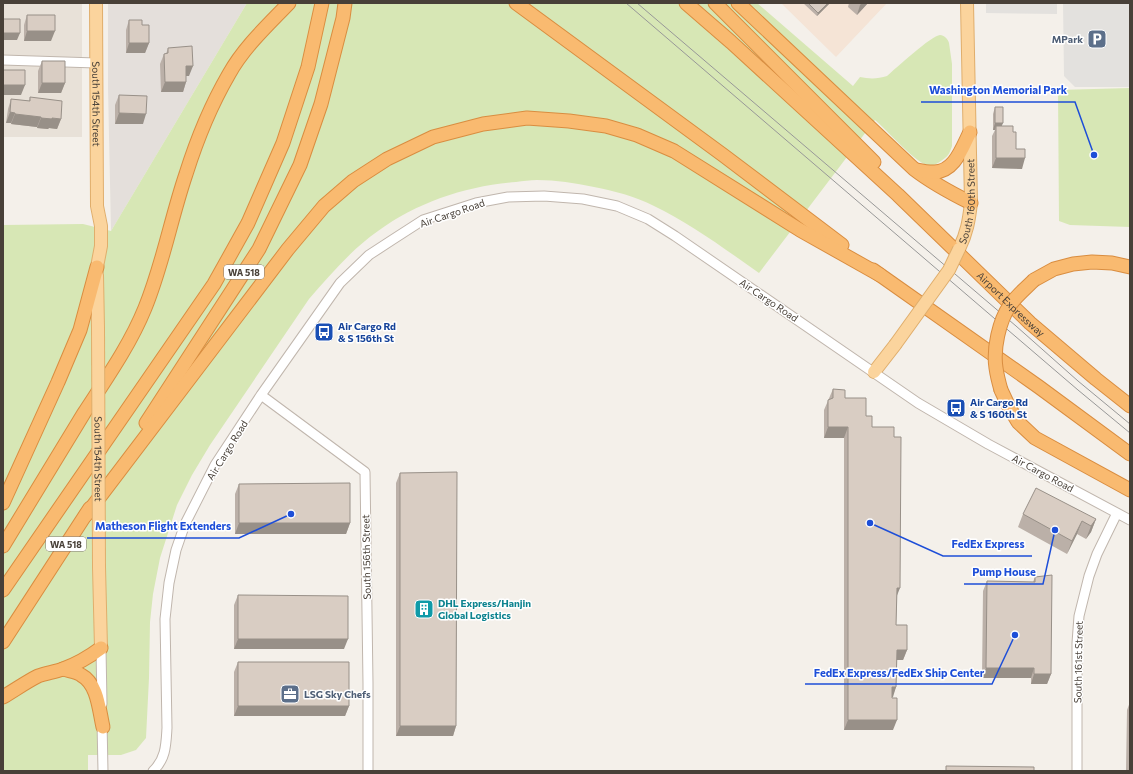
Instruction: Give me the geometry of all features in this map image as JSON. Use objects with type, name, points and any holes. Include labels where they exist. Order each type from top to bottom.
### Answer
[{"type":"highway","points":[[3,546],[129,341],[145,308],[163,256],[186,174],[210,109],[229,73],[245,50],[289,3]]},
{"type":"highway","name":"WA 518","points":[[3,590],[214,284],[248,223],[283,143],[308,67],[322,3]]},
{"type":"highway","name":"WA 518","points":[[3,642],[259,249],[302,158],[321,104],[343,18],[345,3]]},
{"type":"highway","points":[[516,3],[723,155],[880,275],[1039,387],[1130,454]]},
{"type":"highway","points":[[686,3],[731,42],[898,195]]},
{"type":"highway","points":[[715,3],[879,167],[898,195]]},
{"type":"highway","points":[[738,3],[914,169],[945,190],[971,203]]},
{"type":"highway","points":[[86,515],[288,249],[324,206],[353,181],[382,163],[433,137],[483,124],[527,118],[569,121],[606,126],[637,135],[674,151],[800,230],[880,275]]},
{"type":"highway","points":[[914,169],[934,173],[948,168],[958,156],[970,132]]},
{"type":"highway","name":"Airport Expressway","points":[[898,195],[1030,323],[1130,406]]},
{"type":"highway","points":[[1130,267],[1112,263],[1092,262],[1073,264],[1054,269],[1034,280],[1009,306],[999,328],[995,350],[996,369],[1001,390],[1018,422],[1035,438],[1130,490]]},
{"type":"highway","points":[[3,503],[77,337],[97,267]]},
{"type":"highway","points":[[3,697],[25,682],[40,675],[63,669],[80,662],[101,648]]},
{"type":"highway","points":[[63,669],[81,674],[90,683],[94,691],[102,727]]},
{"type":"main road","name":"South 154th Street","points":[[96,3],[96,206],[92,224],[97,267],[101,648]]},
{"type":"main road","name":"South 160th Street","points":[[874,372],[949,270],[965,238],[971,203],[967,3]]},
{"type":"street","points":[[3,60],[96,62]]},
{"type":"street","name":"Air Cargo Road","points":[[153,771],[164,756],[166,743],[165,618],[169,583],[176,550],[185,524],[215,465],[261,395],[340,283],[369,255],[423,220],[476,203],[508,197],[544,196],[583,199],[617,206],[648,219],[918,403],[982,440],[1130,520]]},
{"type":"street","name":"South 156th Street","points":[[261,395],[365,472],[368,771]]},
{"type":"street","name":"South 161st Street","points":[[1077,771],[1077,643],[1079,616],[1089,576],[1097,554],[1117,513]]},
{"type":"street","name":"South 154th Street","points":[[101,648],[103,771]]},
{"type":"shaded area","points":[[3,3],[82,3],[82,137],[3,137]]},
{"type":"shaded area","points":[[108,3],[247,3],[111,231],[108,88]]},
{"type":"shaded area","points":[[781,3],[887,3],[836,57]]},
{"type":"shaded area","points":[[986,3],[1057,3],[1057,14],[986,13]]},
{"type":"shaded area","name":"MPark","points":[[1063,3],[1130,3],[1130,87],[1075,87],[1064,76]]},
{"type":"green space","points":[[247,3],[757,3],[853,86],[860,77],[880,78],[887,76],[929,40],[941,35],[946,38],[948,42],[952,64],[952,146],[948,155],[941,161],[931,166],[924,164],[917,160],[875,120],[759,273],[695,229],[647,202],[617,192],[566,182],[532,180],[479,187],[443,197],[393,221],[368,238],[333,272],[309,299],[210,445],[192,475],[177,505],[160,558],[153,594],[150,622],[146,738],[136,750],[121,755],[88,755],[88,771],[3,771],[3,225],[83,224],[111,231]]},
{"type":"green space","points":[[1130,88],[1130,227],[1070,225],[1059,221],[1058,90]]},
{"type":"building","points":[[808,3],[828,3],[818,13]]},
{"type":"building","points":[[27,15],[55,15],[55,31],[27,31]]},
{"type":"building","points":[[3,19],[20,19],[20,33],[3,33]]},
{"type":"building","points":[[129,20],[142,20],[142,25],[149,25],[149,43],[129,43]]},
{"type":"building","points":[[192,46],[193,66],[186,66],[186,82],[165,82],[164,54],[168,53],[168,48]]},
{"type":"building","points":[[42,61],[65,61],[65,83],[42,83]]},
{"type":"building","points":[[3,70],[25,70],[25,85],[3,85]]},
{"type":"building","points":[[119,95],[147,96],[146,114],[119,113]]},
{"type":"building","points":[[30,97],[62,101],[61,119],[41,118],[10,112],[11,99],[30,101]]},
{"type":"building","points":[[995,107],[1003,107],[1003,123],[995,123]]},
{"type":"building","points":[[996,126],[1013,126],[1013,132],[1016,132],[1016,149],[1025,149],[1025,158],[996,158]]},
{"type":"building","points":[[833,389],[845,390],[845,398],[866,398],[866,416],[872,416],[872,427],[894,427],[894,437],[901,437],[900,588],[897,588],[896,625],[907,625],[907,650],[897,650],[896,687],[892,687],[892,698],[897,698],[897,720],[848,720],[848,427],[828,427],[828,400],[833,398]]},
{"type":"building","name":"DHL Express/Hanjin Global Logistics","points":[[457,472],[456,726],[400,726],[400,473]]},
{"type":"building","points":[[350,483],[350,523],[239,523],[239,484]]},
{"type":"building","points":[[1036,488],[1096,519],[1091,526],[1082,521],[1072,541],[1023,514]]},
{"type":"building","points":[[1052,575],[1051,674],[1034,674],[1034,668],[986,668],[987,581],[1035,582],[1035,577]]},
{"type":"building","points":[[238,595],[348,596],[348,639],[238,639]]},
{"type":"building","name":"LSG Sky Chefs","points":[[238,662],[349,662],[349,706],[238,706]]},
{"type":"building","points":[[946,766],[1034,767],[1034,771],[946,771]]},
{"type":"tram line","points":[[626,3],[1130,433]]},
{"type":"tram line","points":[[637,3],[1130,424]]},
{"type":"place","name":"MPark","points":[[1097,39]]},
{"type":"place","name":"Washington Memorial Park","points":[[1094,155]]},
{"type":"place","name":"Air Cargo Rd & S 156th St","points":[[324,332]]},
{"type":"place","name":"Air Cargo Rd & S 160th St","points":[[956,408]]},
{"type":"place","name":"Matheson Flight Extenders","points":[[291,514]]},
{"type":"place","name":"FedEx Express","points":[[870,523]]},
{"type":"place","name":"Pump House","points":[[1055,530]]},
{"type":"place","name":"DHL Express/Hanjin Global Logistics","points":[[424,609]]},
{"type":"place","name":"FedEx Express/FedEx Ship Center","points":[[1015,635]]},
{"type":"place","name":"LSG Sky Chefs","points":[[290,694]]}]
